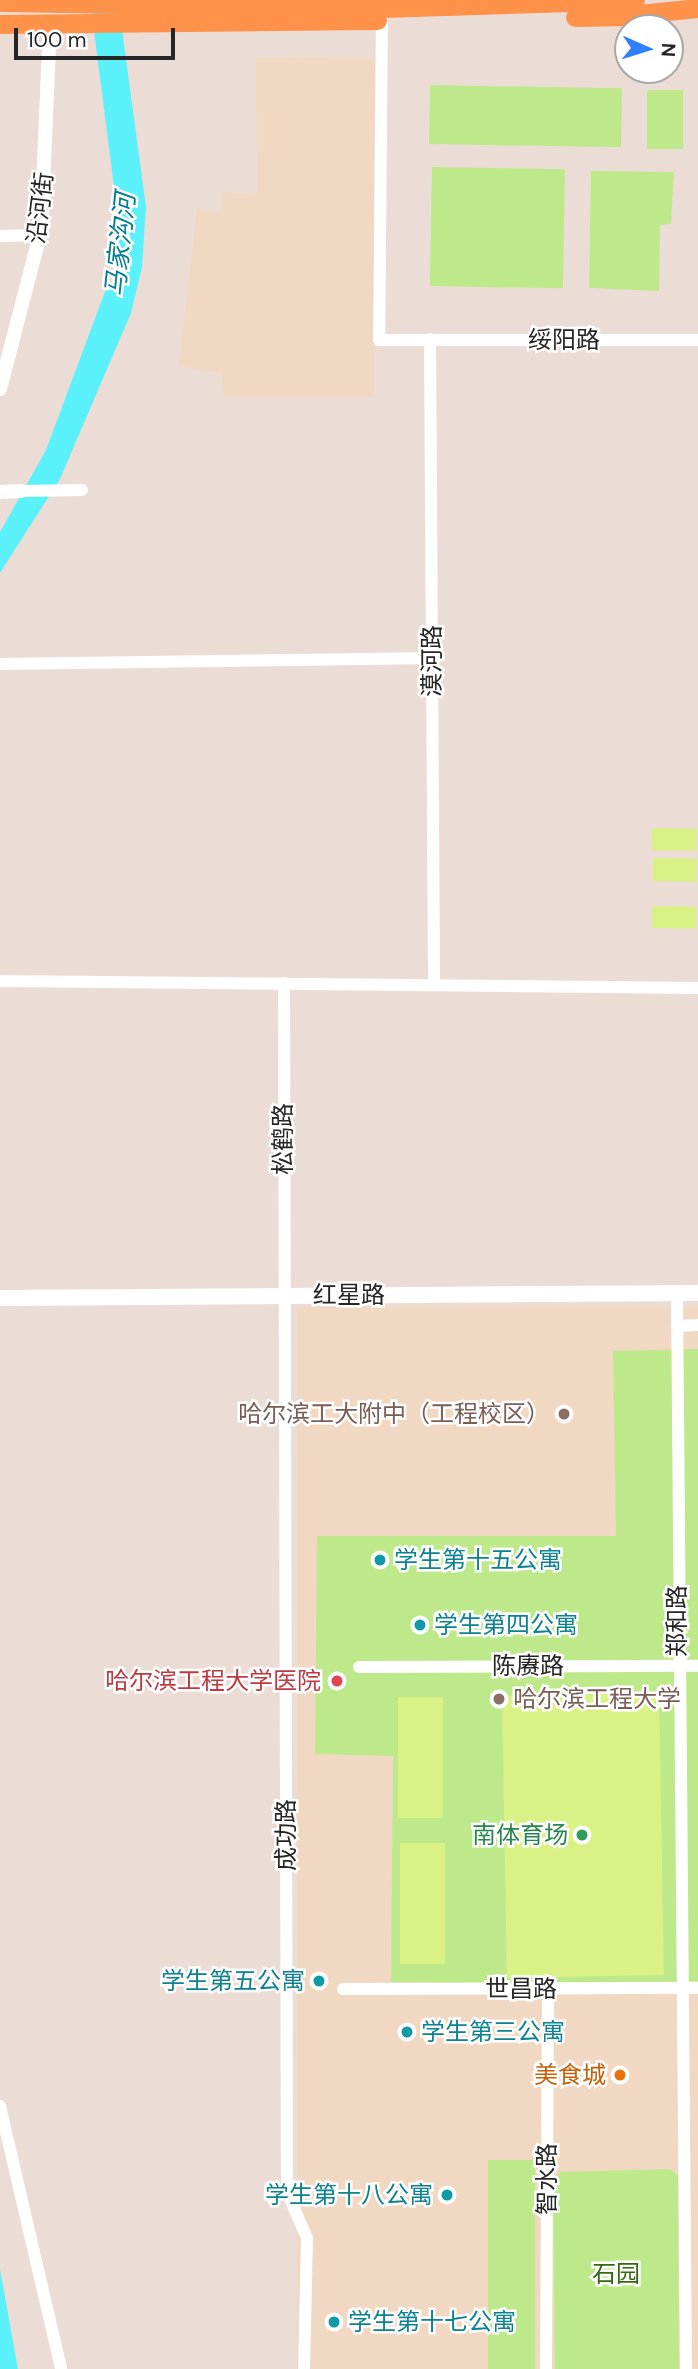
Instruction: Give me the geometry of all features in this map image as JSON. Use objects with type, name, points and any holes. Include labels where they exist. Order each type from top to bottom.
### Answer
[{"type":"highway","points":[[0,2],[137,2],[382,14],[423,7],[698,8]]},
{"type":"highway","points":[[0,24],[133,24],[632,8]]},
{"type":"main road","name":"红星路","points":[[0,1298],[698,1293]]},
{"type":"street","name":"绥阳路","points":[[382,14],[379,340],[698,340]]},
{"type":"street","name":"沿河街","points":[[0,389],[40,235],[50,23]]},
{"type":"street","points":[[0,236],[40,235]]},
{"type":"street","name":"漠河路","points":[[430,339],[434,984]]},
{"type":"street","points":[[0,492],[82,490]]},
{"type":"street","points":[[0,664],[432,658]]},
{"type":"street","points":[[0,981],[698,988]]},
{"type":"street","name":"松鹤路","points":[[283,1296],[284,983]]},
{"type":"street","name":"郑和路","points":[[677,1293],[677,1666],[686,2369]]},
{"type":"street","name":"成功路","points":[[283,1296],[287,2192],[307,2238],[304,2369]]},
{"type":"street","points":[[677,1325],[698,1325]]},
{"type":"street","name":"陈赓路","points":[[359,1667],[698,1666]]},
{"type":"street","name":"世昌路","points":[[343,1989],[698,1988]]},
{"type":"street","name":"智水路","points":[[546,2369],[548,1989]]},
{"type":"street","points":[[0,2106],[61,2369]]},
{"type":"shaded area","points":[[256,57],[375,58],[374,397],[223,397],[222,373],[179,366],[197,208],[222,214],[223,192],[257,194]]},
{"type":"shaded area","name":"哈尔滨工程大学","points":[[297,1307],[698,1307],[698,2369],[297,2369]]},
{"type":"green space","points":[[430,85],[622,88],[621,147],[429,144]]},
{"type":"green space","points":[[647,90],[683,90],[683,149],[647,149]]},
{"type":"green space","points":[[432,167],[565,169],[563,288],[430,286]]},
{"type":"green space","points":[[591,171],[674,172],[671,224],[660,225],[659,291],[589,288]]},
{"type":"green space","points":[[652,828],[697,829],[697,851],[652,850]]},
{"type":"green space","points":[[653,858],[697,859],[697,882],[653,881]]},
{"type":"green space","points":[[652,906],[696,907],[696,929],[652,928]]},
{"type":"green space","points":[[698,1349],[698,1985],[391,1982],[393,1756],[315,1754],[317,1536],[616,1536],[613,1351]]},
{"type":"green space","name":"南体育场","points":[[659,1693],[664,1975],[507,1978],[502,1696]]},
{"type":"green space","points":[[398,1697],[443,1697],[443,1818],[398,1818]]},
{"type":"green space","points":[[400,1843],[445,1843],[445,1964],[400,1964]]},
{"type":"green space","points":[[488,2160],[535,2160],[535,2369],[488,2369]]},
{"type":"green space","name":"石园","points":[[670,2169],[678,2176],[679,2369],[555,2369],[553,2180],[560,2172]]},
{"type":"water","name":"马家沟河","points":[[90,0],[118,0],[146,207],[142,267],[131,313],[60,479],[0,573],[0,532],[46,450],[106,289],[117,278],[117,210]]},
{"type":"water","points":[[0,2269],[18,2369],[0,2369]]},
{"type":"place","name":"哈尔滨工大附中（工程校区）","points":[[564,1414]]},
{"type":"place","name":"学生第十五公寓","points":[[380,1560]]},
{"type":"place","name":"学生第四公寓","points":[[420,1625]]},
{"type":"place","name":"哈尔滨工程大学医院","points":[[337,1681]]},
{"type":"place","name":"哈尔滨工程大学","points":[[499,1699]]},
{"type":"place","name":"南体育场","points":[[582,1835]]},
{"type":"place","name":"学生第五公寓","points":[[319,1981]]},
{"type":"place","name":"学生第三公寓","points":[[407,2032]]},
{"type":"place","name":"美食城","points":[[620,2075]]},
{"type":"place","name":"学生第十八公寓","points":[[447,2195]]},
{"type":"place","name":"学生第十七公寓","points":[[334,2322]]}]
